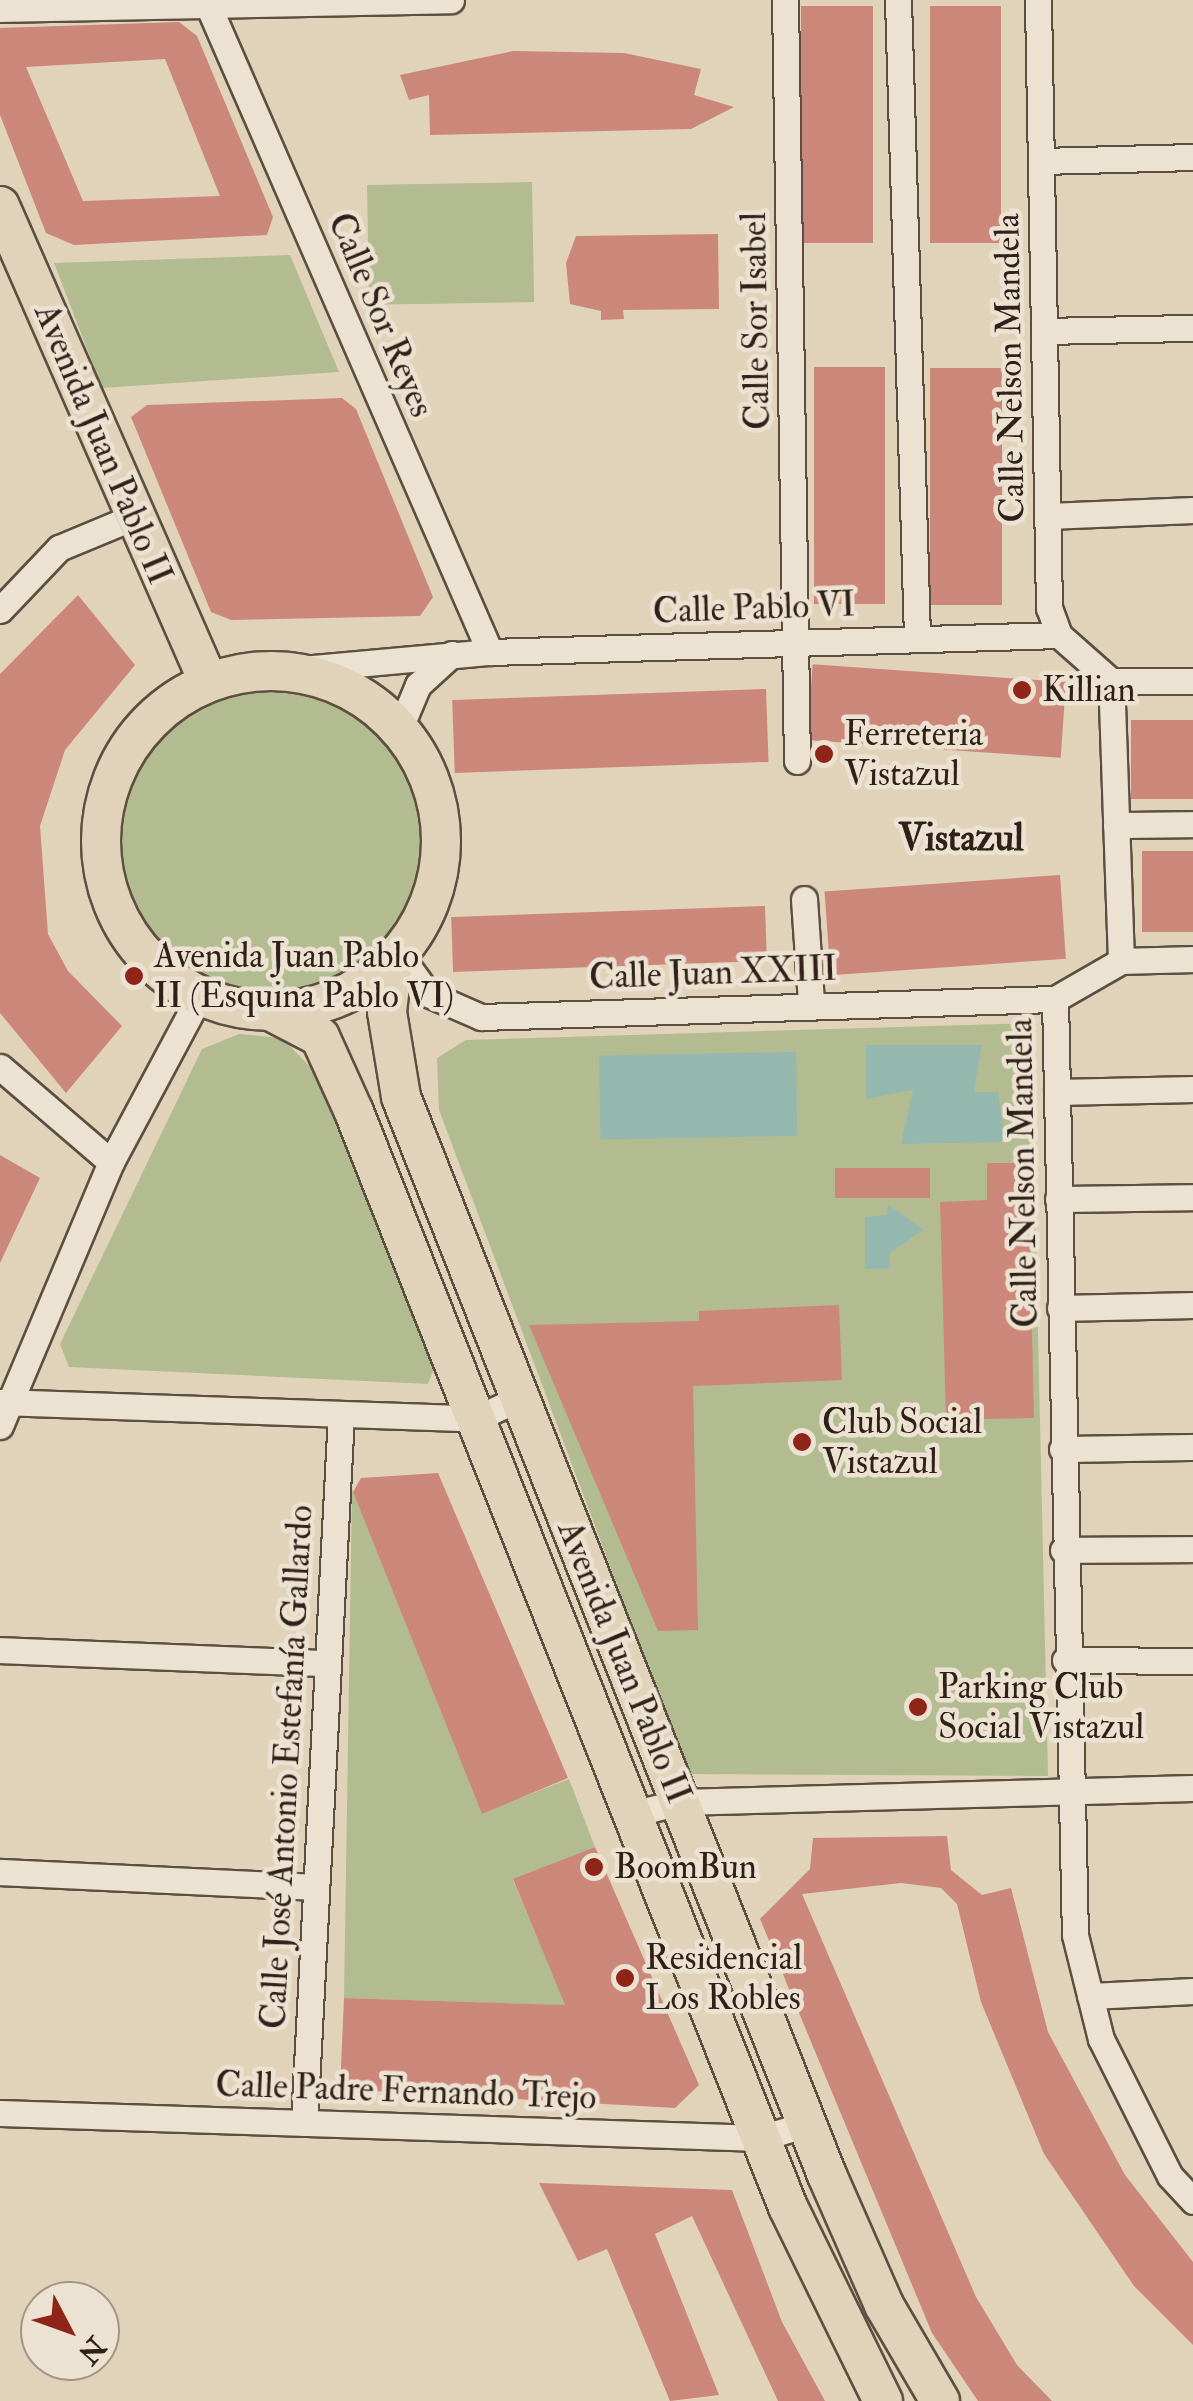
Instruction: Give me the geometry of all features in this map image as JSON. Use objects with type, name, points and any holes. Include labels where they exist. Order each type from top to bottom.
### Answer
[{"type":"main road","name":"Avenida Juan Pablo II","points":[[0,206],[208,681]]},
{"type":"main road","points":[[291,670],[369,700],[400,728],[426,769],[441,829],[425,913],[396,958],[357,988],[272,1012],[199,997],[152,966],[118,920],[100,865],[102,808],[122,754],[159,710],[208,681],[291,670]]},
{"type":"main road","name":"Avenida Juan Pablo II","points":[[396,958],[387,1012],[402,1097],[807,2124],[884,2305],[940,2401]]},
{"type":"main road","name":"Avenida Juan Pablo II","points":[[272,1012],[320,1037],[761,2138],[883,2401]]},
{"type":"street","points":[[0,9],[451,0]]},
{"type":"street","name":"Calle Sor Isabel","points":[[785,0],[798,761]]},
{"type":"street","points":[[898,0],[917,638]]},
{"type":"street","name":"Calle Nelson Mandela","points":[[1038,0],[1049,608],[1059,635]]},
{"type":"street","name":"Calle Sor Reyes","points":[[191,3],[490,652]]},
{"type":"street","points":[[1041,160],[1193,157]]},
{"type":"street","points":[[1044,330],[1193,328]]},
{"type":"street","points":[[1048,516],[1193,510]]},
{"type":"street","points":[[0,610],[59,548],[136,516]]},
{"type":"street","points":[[1059,635],[1111,681],[1193,681]]},
{"type":"street","name":"Calle Pablo VI","points":[[291,670],[490,652],[1059,635]]},
{"type":"street","points":[[400,728],[418,685],[452,654]]},
{"type":"street","points":[[1111,681],[1121,961],[1193,959]]},
{"type":"street","points":[[1116,825],[1193,824]]},
{"type":"street","points":[[804,899],[811,1003]]},
{"type":"street","name":"Calle Juan XXIII","points":[[396,958],[428,994],[481,1017],[811,1003],[1055,999]]},
{"type":"street","name":"Calle Nelson Mandela","points":[[1121,961],[1055,999],[1065,1660],[1075,1934],[1110,2056],[1170,2176],[1193,2202]]},
{"type":"street","points":[[199,997],[111,1162],[3,1411],[475,1418],[520,1398]]},
{"type":"street","points":[[0,1067],[111,1162]]},
{"type":"street","points":[[1056,1092],[1193,1089]]},
{"type":"street","points":[[1058,1199],[1193,1196]]},
{"type":"street","points":[[1060,1308],[1193,1305]]},
{"type":"street","name":"Calle José Antonio Estefanía Gallardo","points":[[304,2123],[340,1415]]},
{"type":"street","points":[[1062,1449],[1193,1448]]},
{"type":"street","points":[[1064,1550],[1193,1549]]},
{"type":"street","points":[[0,1650],[328,1664]]},
{"type":"street","points":[[1065,1660],[1193,1661]]},
{"type":"street","points":[[632,1814],[680,1802],[1193,1788]]},
{"type":"street","points":[[0,1872],[316,1887]]},
{"type":"street","points":[[1090,1996],[1193,1991]]},
{"type":"street","name":"Calle Padre Fernando Trejo","points":[[0,2112],[761,2138],[807,2124]]},
{"type":"green space","points":[[532,182],[534,302],[369,305],[367,185]]},
{"type":"green space","points":[[290,255],[339,372],[102,388],[54,263]]},
{"type":"green space","points":[[252,673],[286,673],[318,680],[349,693],[389,722],[410,748],[425,777],[435,809],[435,875],[425,907],[410,936],[389,962],[363,983],[318,1004],[286,1011],[252,1011],[220,1004],[189,991],[162,973],[138,949],[120,922],[107,891],[100,859],[100,825],[107,793],[120,762],[138,735],[162,711],[189,693],[220,680]]},
{"type":"green space","name":"Club Social Vistazul","points":[[1031,1023],[1048,1776],[688,1774],[439,1110],[437,1058],[466,1040]]},
{"type":"green space","points":[[239,1034],[282,1038],[323,1080],[436,1364],[428,1384],[69,1367],[60,1344],[202,1049]]},
{"type":"green space","points":[[352,1489],[482,1813],[569,1779],[595,1847],[513,1880],[554,1977],[645,2008],[344,1998]]},
{"type":"water","points":[[866,1045],[982,1045],[974,1092],[998,1092],[1005,1142],[901,1144],[913,1090],[866,1099]]},
{"type":"water","points":[[796,1052],[797,1136],[600,1139],[599,1055]]},
{"type":"water","points":[[888,1204],[923,1230],[890,1253],[889,1269],[865,1269],[865,1217],[887,1215]]},
{"type":"building","points":[[801,6],[873,6],[873,243],[801,243]]},
{"type":"building","points":[[930,6],[1001,6],[1001,243],[930,243]]},
{"type":"building","points":[[179,22],[197,36],[273,217],[267,235],[74,245],[46,233],[0,115],[0,28]],"holes":[[[165,59],[220,196],[83,201],[26,67]]]},
{"type":"building","points":[[513,51],[624,53],[701,69],[694,95],[734,107],[691,129],[430,135],[429,95],[409,100],[400,75]]},
{"type":"building","points":[[718,234],[719,309],[623,310],[624,319],[601,320],[601,311],[570,304],[566,263],[576,236]]},
{"type":"building","points":[[814,367],[885,367],[885,604],[814,604]]},
{"type":"building","points":[[930,368],[1002,368],[1002,605],[930,605]]},
{"type":"building","points":[[342,398],[356,409],[433,597],[420,616],[231,620],[211,612],[131,417],[147,405]]},
{"type":"building","points":[[78,595],[135,665],[65,750],[40,826],[48,934],[68,971],[122,1026],[66,1093],[0,1013],[0,674]]},
{"type":"building","points":[[813,664],[1066,682],[1061,758],[807,740]]},
{"type":"building","points":[[766,689],[769,762],[455,773],[452,700]]},
{"type":"building","points":[[1131,720],[1193,720],[1193,799],[1131,799]]},
{"type":"building","points":[[1142,851],[1193,851],[1193,932],[1142,932]]},
{"type":"building","points":[[1060,875],[1066,959],[830,975],[825,891]]},
{"type":"building","points":[[765,906],[767,961],[453,972],[451,917]]},
{"type":"building","points":[[0,1155],[40,1178],[0,1263]]},
{"type":"building","points":[[987,1163],[1022,1163],[1021,1199],[1029,1199],[1034,1418],[946,1420],[940,1202],[987,1200]]},
{"type":"building","points":[[835,1168],[930,1168],[930,1198],[835,1198]]},
{"type":"building","points":[[839,1305],[842,1380],[693,1386],[698,1630],[658,1631],[529,1325],[699,1321],[699,1311]]},
{"type":"building","points":[[438,1473],[568,1778],[482,1814],[353,1492],[361,1478]]},
{"type":"building","points":[[947,1836],[951,1870],[982,1895],[1011,1888],[1048,2032],[1125,2175],[1193,2262],[1193,2345],[1134,2286],[1044,2154],[981,2002],[957,1904],[941,1888],[901,1883],[802,1894],[976,2297],[1017,2365],[1052,2401],[978,2401],[932,2333],[760,1919],[810,1869],[813,1838]]},
{"type":"building","name":"Residencial Los Robles","points":[[595,1847],[699,2085],[675,2108],[340,2089],[344,1998],[565,2005],[513,1879]]},
{"type":"building","points":[[539,2183],[732,2190],[782,2322],[825,2401],[778,2401],[692,2216],[655,2234],[719,2395],[670,2401],[607,2249],[578,2261]]},
{"type":"place","name":"Killian","points":[[1022,690]]},
{"type":"place","name":"Ferreteria Vistazul","points":[[824,754]]},
{"type":"place","name":"Avenida Juan Pablo II (Esquina Pablo VI)","points":[[134,976]]},
{"type":"place","name":"Club Social Vistazul","points":[[802,1442]]},
{"type":"place","name":"Parking Club Social Vistazul","points":[[918,1707]]},
{"type":"place","name":"BoomBun","points":[[594,1867]]},
{"type":"place","name":"Residencial Los Robles","points":[[625,1978]]},
{"type":"district","name":"Vistazul","points":[[961,839]]}]
